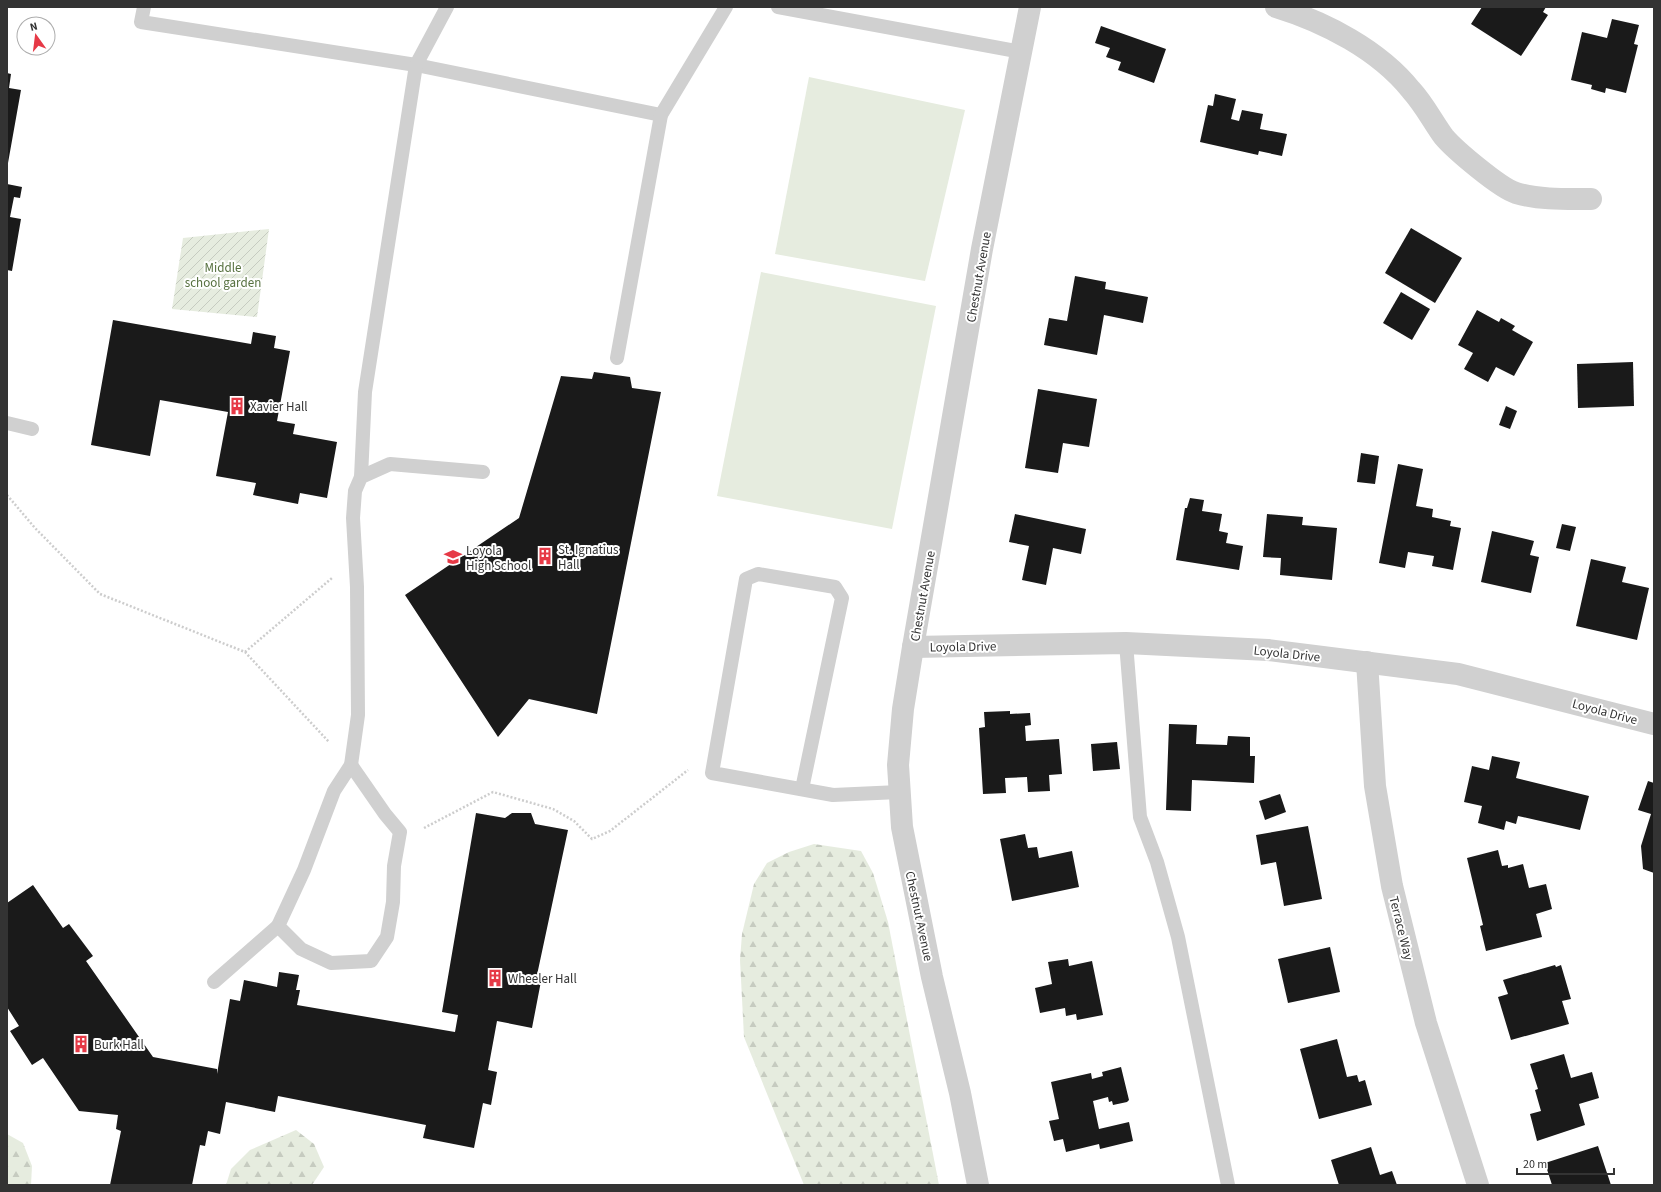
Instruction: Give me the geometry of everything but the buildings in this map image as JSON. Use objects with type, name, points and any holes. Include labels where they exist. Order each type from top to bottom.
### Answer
[{"type":"street","name":"Chestnut Avenue","points":[[978,1185],[960,1093],[932,977],[902,827],[898,765],[903,709],[913,647],[982,249],[1030,7]]},
{"type":"street","points":[[1276,7],[1329,29],[1360,46],[1386,64],[1411,90],[1445,138],[1484,172],[1514,192],[1545,198],[1591,199]]},
{"type":"street","name":"Loyola Drive","points":[[913,647],[1126,643],[1268,650],[1458,674],[1654,724]]},
{"type":"street","name":"Terrace Way","points":[[1367,662],[1375,786],[1392,886],[1426,1023],[1478,1185]]},
{"type":"lane","points":[[144,7],[142,22],[416,65],[661,115]]},
{"type":"lane","points":[[214,982],[278,926],[304,870],[334,791],[351,765],[358,715],[356,558],[353,518],[355,491],[360,477],[365,392],[416,65],[447,7]]},
{"type":"lane","points":[[617,358],[661,115],[726,7]]},
{"type":"lane","points":[[778,7],[1022,52]]},
{"type":"lane","points":[[7,423],[32,429]]},
{"type":"lane","points":[[360,477],[390,464],[483,472]]},
{"type":"lane","points":[[802,788],[842,598],[835,587],[758,574],[746,579],[712,773],[802,788],[833,795],[899,792]]},
{"type":"lane","points":[[1126,643],[1140,817],[1157,862],[1178,937],[1228,1185]]},
{"type":"lane","points":[[278,926],[301,949],[332,962],[371,960],[387,936],[393,902],[394,866],[400,832],[385,814],[351,765]]},
{"type":"path","points":[[7,495],[35,528],[100,594],[245,652],[351,765]]},
{"type":"path","points":[[245,652],[356,558]]},
{"type":"path","points":[[400,832],[427,828],[493,792],[553,809],[574,821],[592,839],[610,831],[690,769],[712,773]]},
{"type":"green space","points":[[809,77],[965,110],[925,281],[775,254]]},
{"type":"green space","name":"Middle school garden","points":[[269,229],[257,317],[172,309],[183,238]]},
{"type":"green space","points":[[761,272],[936,306],[892,529],[717,496]]},
{"type":"green space","points":[[814,844],[861,851],[873,873],[888,922],[939,1185],[804,1185],[744,1037],[740,960],[742,934],[754,884],[767,863],[789,852]]},
{"type":"green space","points":[[296,1130],[314,1144],[324,1167],[312,1185],[226,1185],[231,1169],[250,1150]]},
{"type":"green space","points":[[7,1134],[23,1143],[32,1166],[31,1185],[7,1185]]},
{"type":"place","name":"Xavier Hall","points":[[237,406]]},
{"type":"place","name":"St. Ignatius Hall","points":[[545,556]]},
{"type":"place","name":"Loyola High School","points":[[453,557]]},
{"type":"place","name":"Wheeler Hall","points":[[495,978]]},
{"type":"place","name":"Burk Hall","points":[[81,1044]]}]
